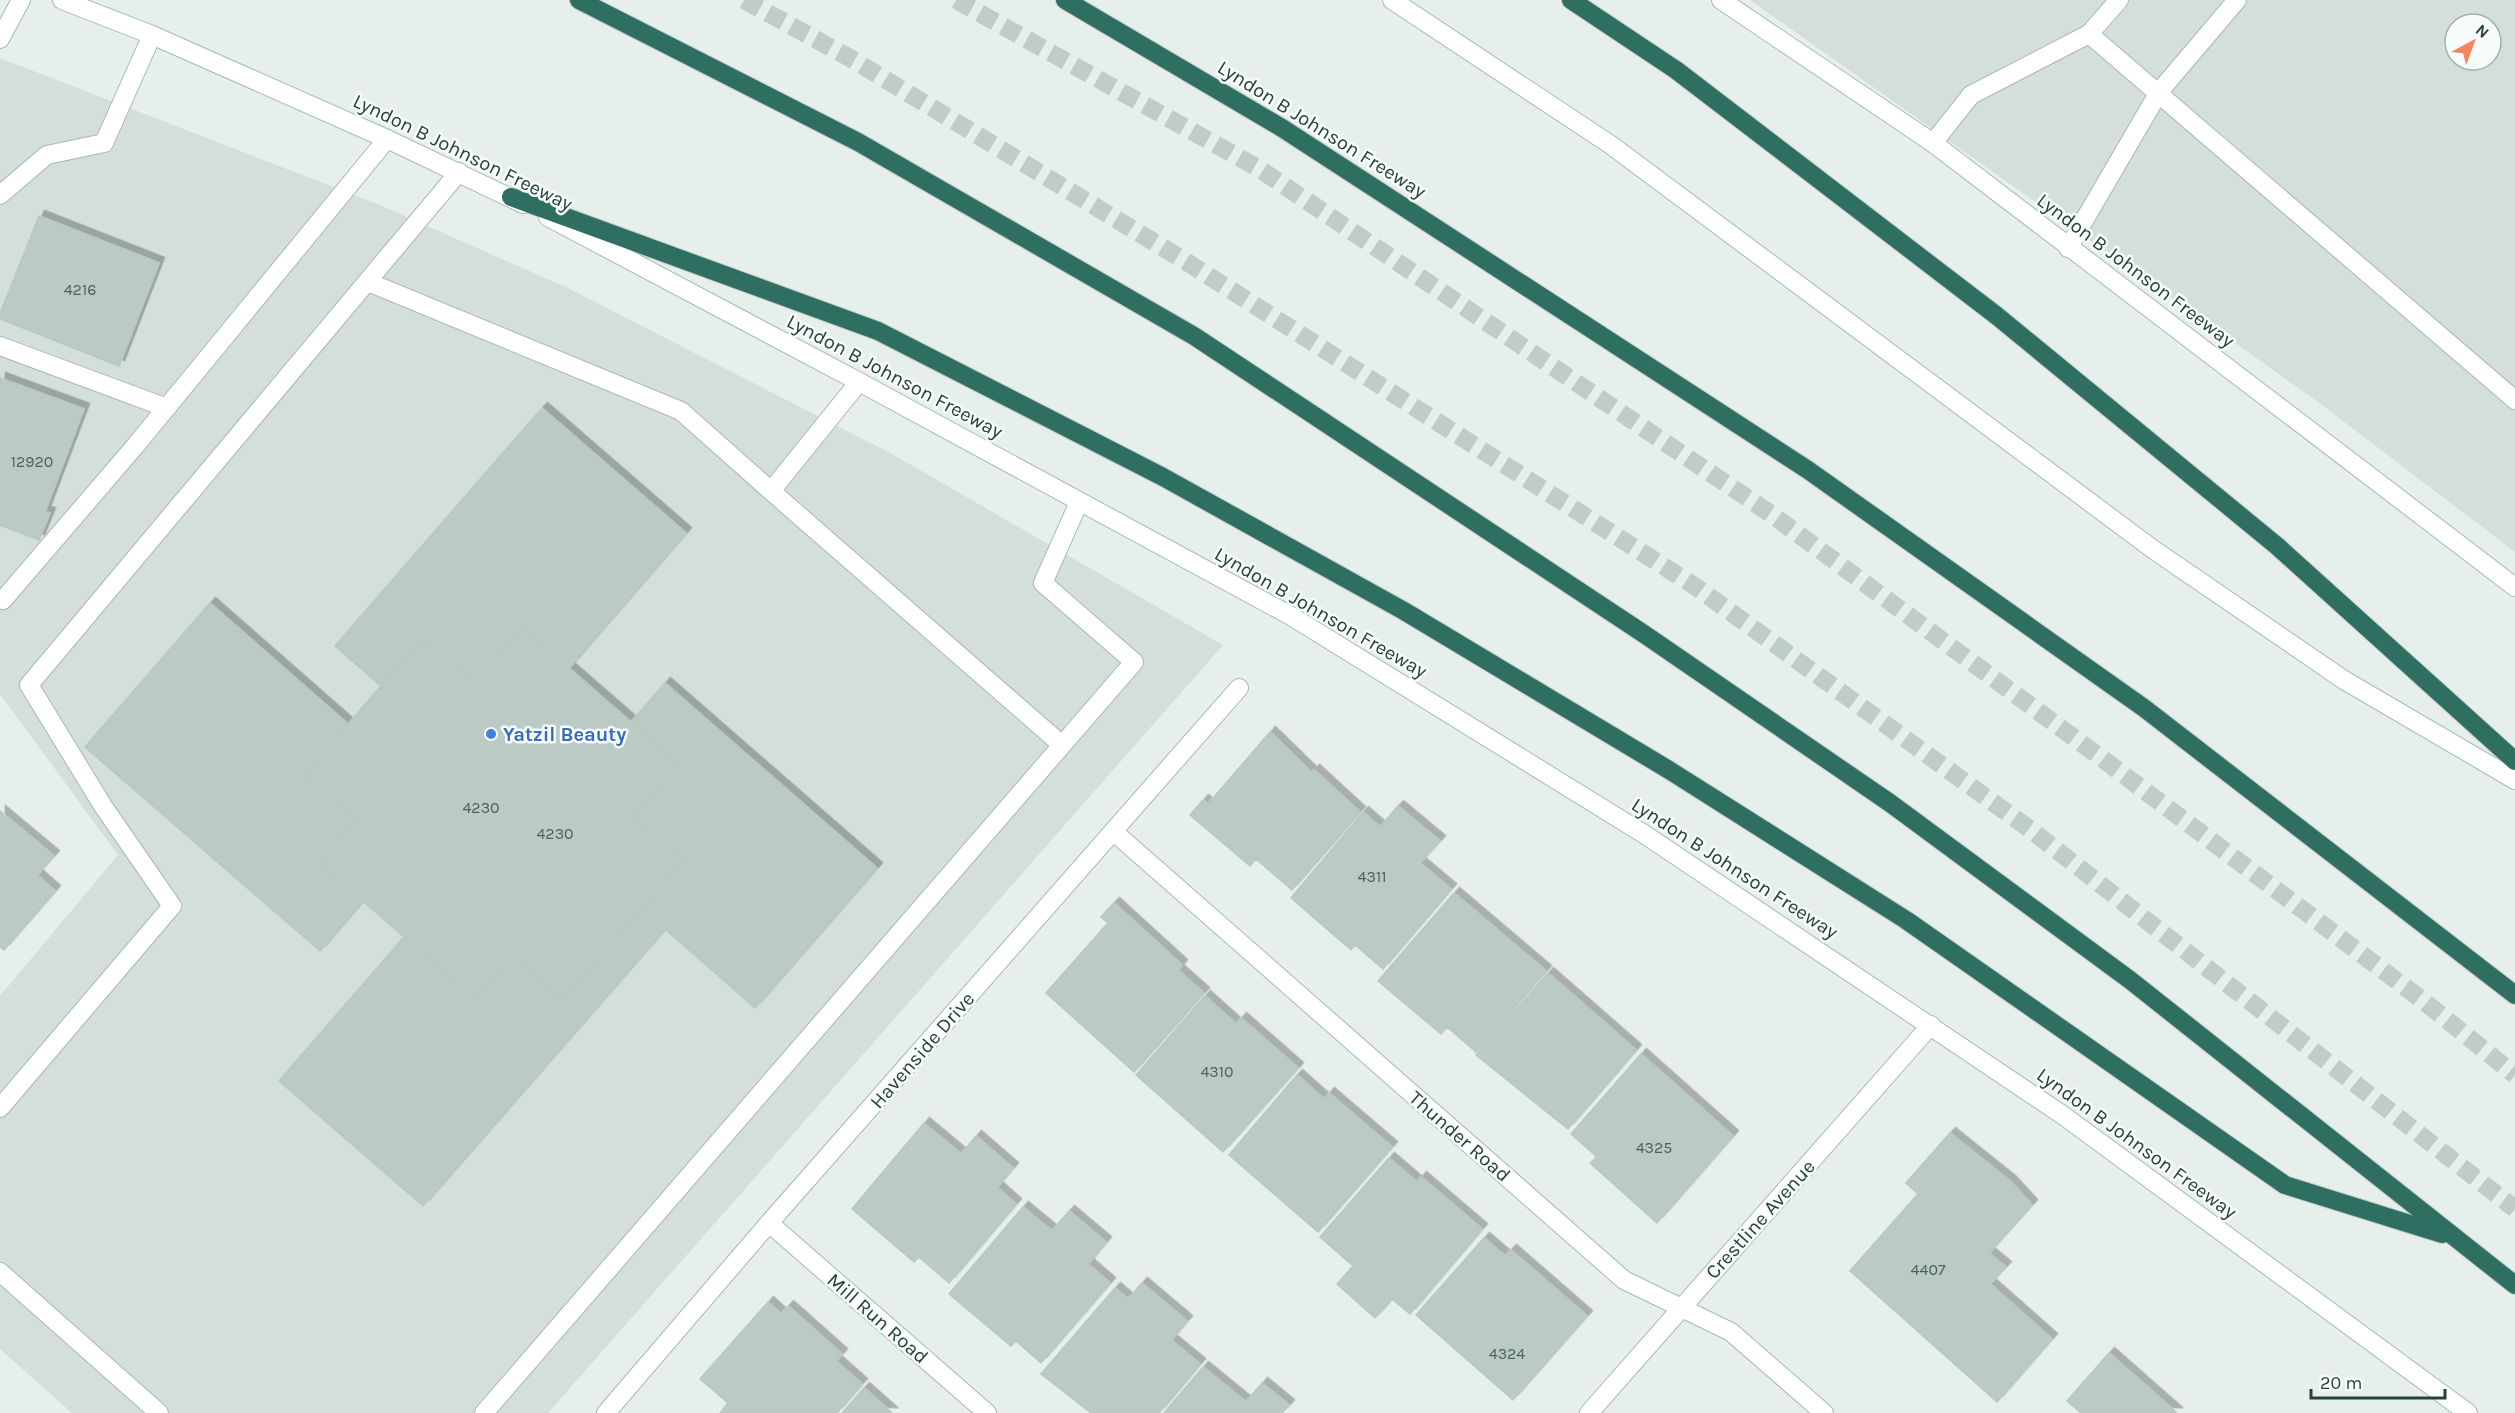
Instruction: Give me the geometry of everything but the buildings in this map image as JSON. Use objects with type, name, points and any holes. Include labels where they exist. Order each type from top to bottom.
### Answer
[{"type":"highway","points":[[579,0],[858,142],[1194,336],[1644,634],[1890,803],[2130,980],[2515,1285]]},
{"type":"highway","name":"Lyndon B Johnson Freeway","points":[[1065,0],[1282,128],[1808,470],[2144,708],[2515,995]]},
{"type":"highway","points":[[1570,0],[1676,70],[1997,316],[2277,546],[2515,761]]},
{"type":"highway","points":[[511,197],[878,331],[1163,477],[1404,611],[1669,770],[1906,920],[2285,1185],[2454,1238]]},
{"type":"main road","points":[[0,39],[21,0]]},
{"type":"main road","name":"Lyndon B Johnson Freeway","points":[[62,0],[152,35],[387,139],[511,197],[859,382],[1311,629],[1644,834],[1931,1025],[2064,1116],[2468,1413]]},
{"type":"main road","points":[[1392,0],[1611,145],[2154,550],[2344,680],[2515,780]]},
{"type":"main road","name":"Lyndon B Johnson Freeway","points":[[1721,0],[1933,143],[2515,587]]},
{"type":"main road","points":[[1933,143],[1971,95],[2089,34],[2120,0]]},
{"type":"main road","points":[[2068,248],[2159,92],[2237,0]]},
{"type":"main road","points":[[2089,34],[2515,400]]},
{"type":"main road","points":[[0,195],[47,155],[104,143],[152,35]]},
{"type":"main road","points":[[0,600],[3,600],[167,408],[387,139]]},
{"type":"main road","points":[[0,1108],[172,906],[103,806],[30,686],[459,172]]},
{"type":"main road","points":[[368,282],[681,411],[1062,745]]},
{"type":"main road","points":[[0,346],[167,408]]},
{"type":"main road","points":[[771,491],[859,382]]},
{"type":"main road","points":[[484,1413],[1134,662],[1043,583],[1079,502]]},
{"type":"main road","name":"Havenside Drive","points":[[606,1413],[769,1223],[1239,688]]},
{"type":"main road","name":"Thunder Road","points":[[1114,832],[1624,1280],[1731,1332],[1824,1413]]},
{"type":"main road","name":"Crestline Avenue","points":[[1589,1413],[1931,1025]]},
{"type":"main road","name":"Mill Run Road","points":[[769,1223],[987,1413]]},
{"type":"main road","points":[[0,1272],[159,1413]]},
{"type":"shaded area","points":[[1750,0],[2515,0],[2515,552],[2314,399]]},
{"type":"shaded area","points":[[0,58],[375,203],[568,288],[892,454],[1223,645],[548,1413],[72,1413],[0,1349],[0,996],[118,855],[0,694]]},
{"type":"tunnel","points":[[744,0],[850,58],[1190,264],[1696,587],[2031,830],[2515,1209]]},
{"type":"tunnel","points":[[956,0],[1258,168],[1771,514],[2100,757],[2421,999],[2515,1075]]},
{"type":"place","name":"Yatzil Beauty","points":[[491,734]]}]
